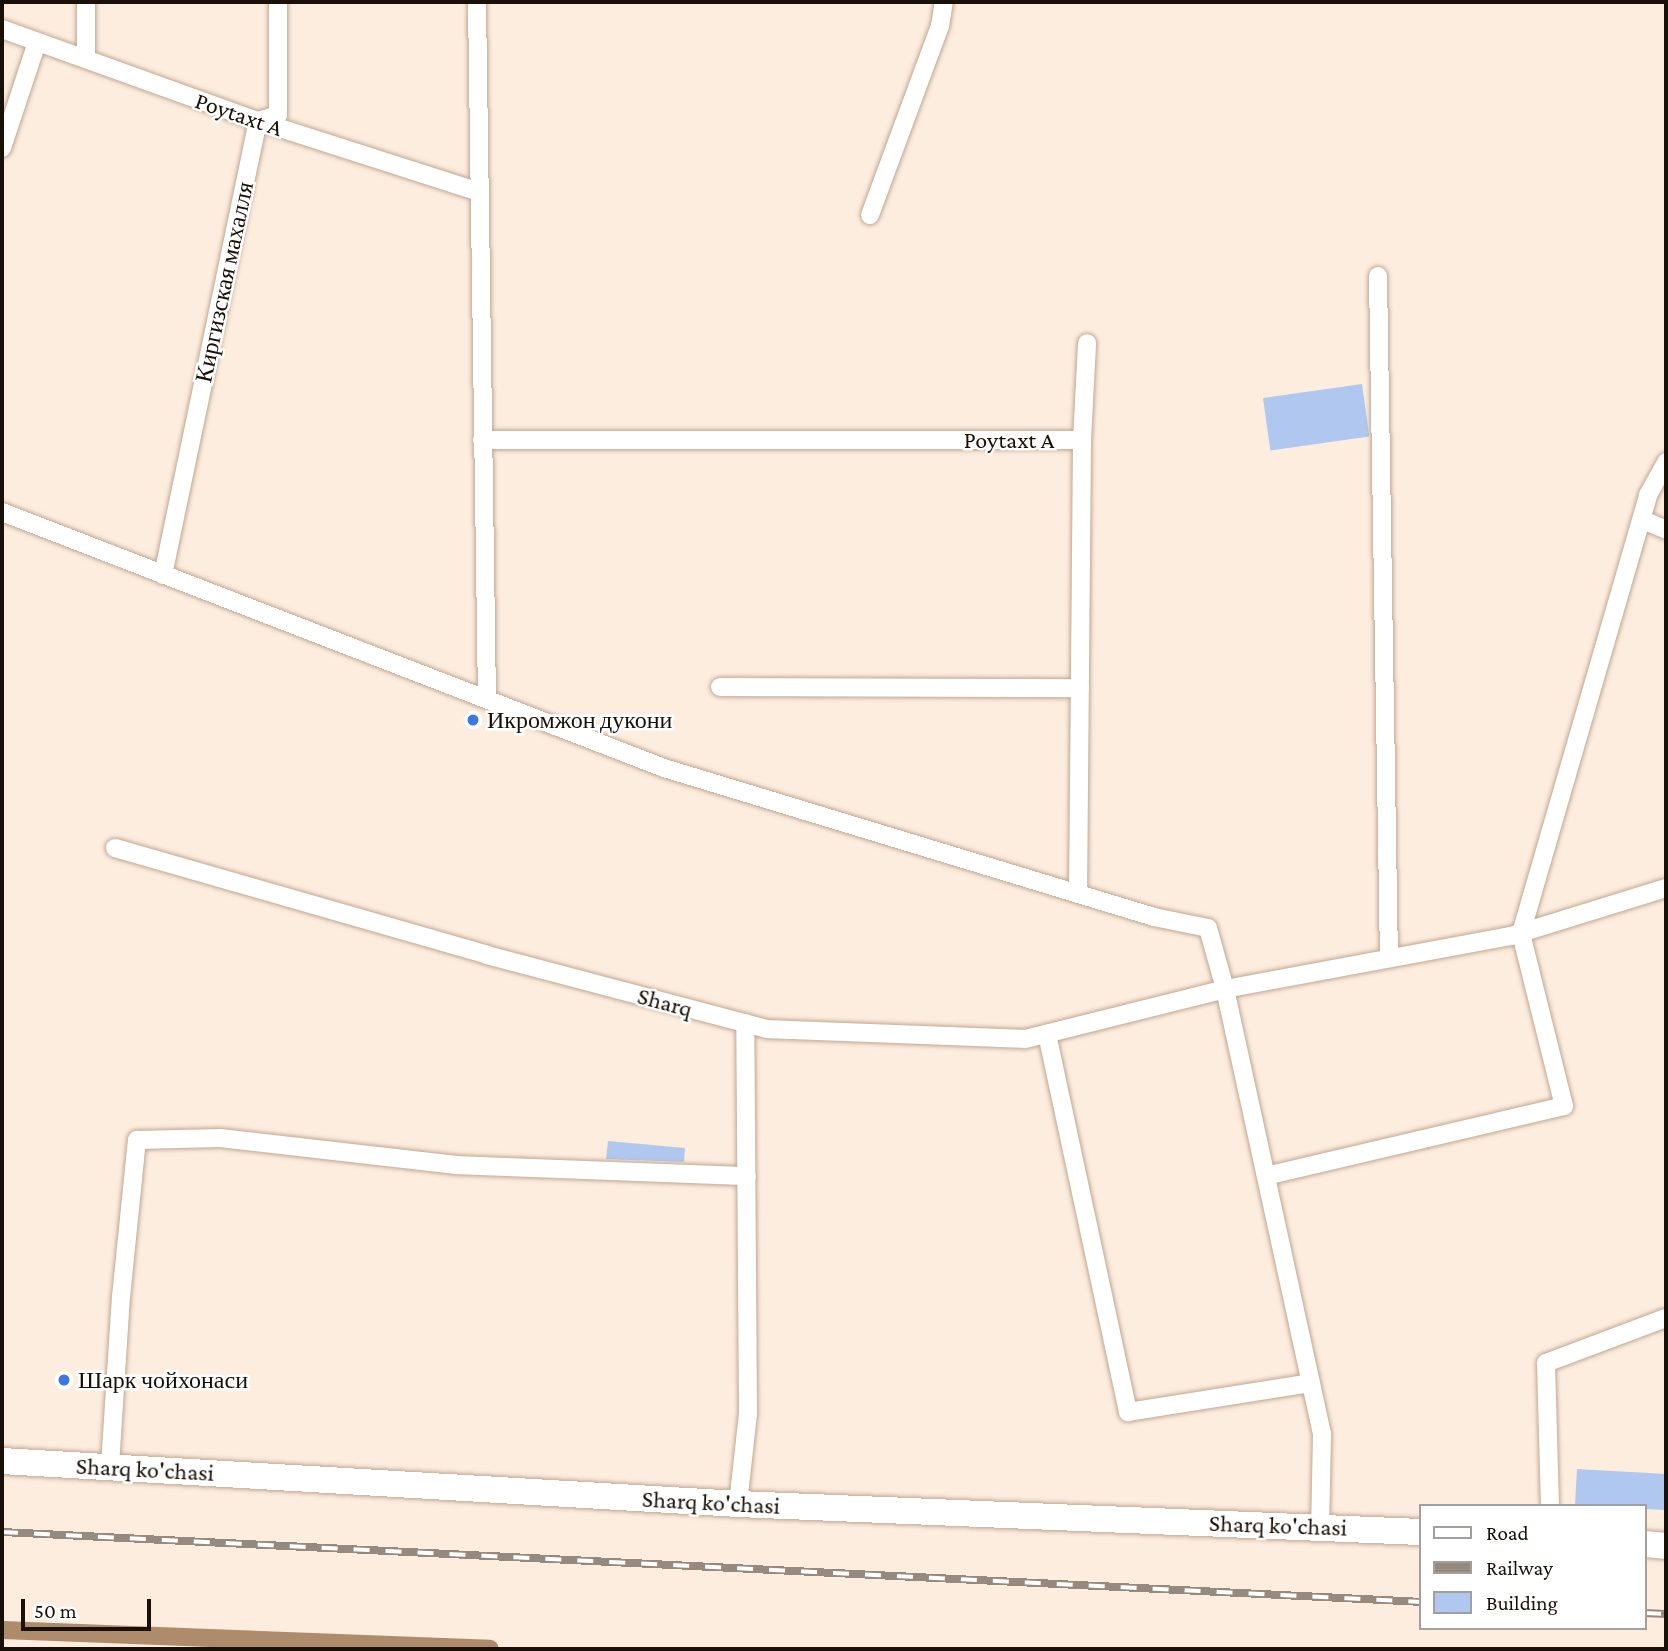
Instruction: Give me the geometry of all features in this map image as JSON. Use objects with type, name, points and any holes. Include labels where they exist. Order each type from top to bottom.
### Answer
[{"type":"main road","name":"Sharq ko'chasi","points":[[2,1461],[738,1504],[1420,1532]]},
{"type":"main road","points":[[1647,1544],[1666,1546]]},
{"type":"street","points":[[86,2],[86,59]]},
{"type":"street","points":[[258,121],[278,115],[278,2]]},
{"type":"street","points":[[477,2],[487,699]]},
{"type":"street","points":[[870,215],[940,26],[944,2]]},
{"type":"street","name":"Poytaxt A","points":[[2,29],[258,121],[479,192]]},
{"type":"street","points":[[2,148],[37,42]]},
{"type":"street","name":"Киргизская махалля","points":[[163,575],[258,121]]},
{"type":"street","points":[[1378,276],[1389,958]]},
{"type":"street","points":[[1082,440],[1087,343]]},
{"type":"street","name":"Poytaxt A","points":[[482,440],[1082,440],[1078,894]]},
{"type":"street","points":[[1266,1176],[1564,1105],[1521,933],[1643,520],[1648,495],[1666,462]]},
{"type":"street","points":[[2,512],[664,768],[1154,917],[1208,928],[1225,989],[1322,1435],[1320,1527]]},
{"type":"street","points":[[1643,520],[1666,530]]},
{"type":"street","points":[[720,687],[1080,688]]},
{"type":"street","name":"Sharq","points":[[115,848],[487,955],[767,1029],[1025,1039],[1225,989],[1521,933],[1666,888]]},
{"type":"street","points":[[738,1504],[748,1414],[745,1023]]},
{"type":"street","points":[[1047,1034],[1128,1412],[1311,1383]]},
{"type":"street","points":[[110,1466],[121,1297],[137,1140],[220,1138],[456,1165],[747,1175]]},
{"type":"street","points":[[1550,1504],[1546,1363],[1666,1318]]},
{"type":"building","points":[[1362,384],[1369,436],[1270,450],[1263,398]]},
{"type":"building","points":[[608,1141],[685,1148],[684,1162],[606,1159]]},
{"type":"building","points":[[1577,1469],[1666,1474],[1666,1510],[1647,1509],[1647,1504],[1575,1504]]},
{"type":"waterway","points":[[2,1630],[490,1649]]},
{"type":"railway","points":[[2,1532],[1420,1602]]},
{"type":"railway","points":[[1647,1613],[1666,1614]]},
{"type":"place","name":"Икромжон дукони","points":[[473,720]]},
{"type":"place","name":"Шарк чойхонаси","points":[[64,1380]]}]
